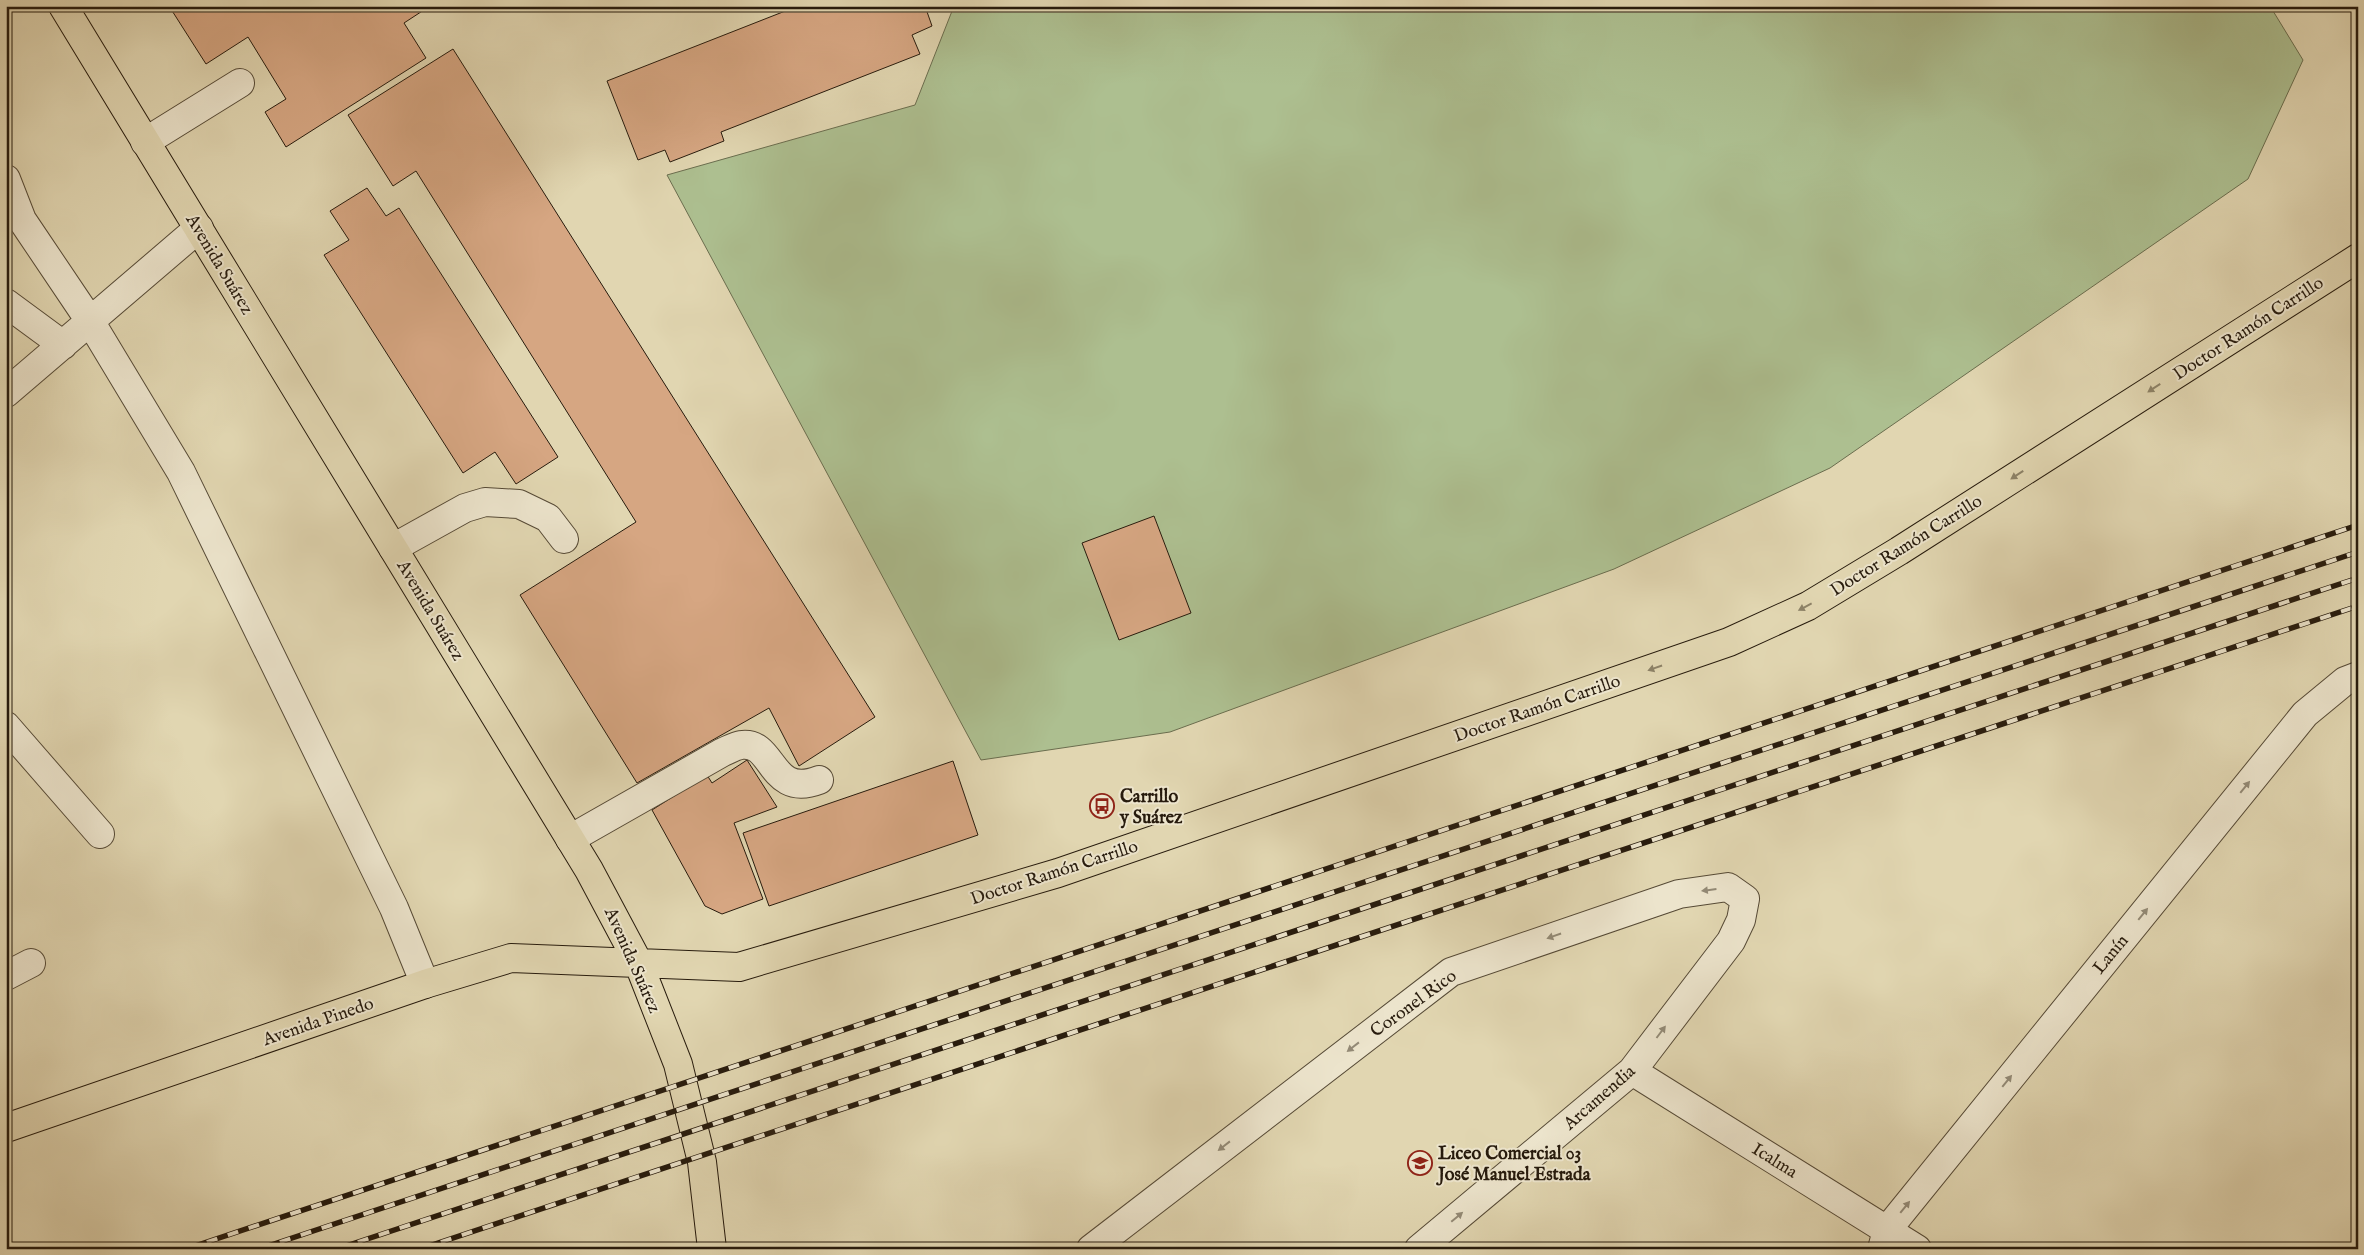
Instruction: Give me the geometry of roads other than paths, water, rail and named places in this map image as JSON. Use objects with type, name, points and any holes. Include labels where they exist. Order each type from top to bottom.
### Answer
[{"type":"main road","name":"Avenida Suárez","points":[[63,6],[594,878],[638,962],[678,1064],[702,1162],[712,1249]]},
{"type":"main road","name":"Doctor Ramón Carrillo","points":[[638,962],[740,967],[1058,873],[1729,642],[1808,606],[1900,550],[2358,258]]},
{"type":"main road","name":"Avenida Pinedo","points":[[6,1128],[425,984],[511,958],[638,962]]},
{"type":"street","points":[[146,142],[240,83]]},
{"type":"street","points":[[6,179],[22,220],[90,322],[181,472],[394,908],[425,984]]},
{"type":"street","points":[[6,393],[199,228]]},
{"type":"street","points":[[6,303],[63,344]]},
{"type":"street","points":[[393,548],[465,508],[485,502],[518,504],[541,514],[548,518],[564,539]]},
{"type":"street","name":"Lanín","points":[[1884,1239],[2305,714],[2345,681],[2358,676]]},
{"type":"street","points":[[6,726],[100,834]]},
{"type":"street","points":[[570,839],[723,752],[742,745],[756,747],[765,754],[778,774],[792,783],[810,784],[819,780]]},
{"type":"street","name":"Coronel Rico","points":[[1091,1249],[1451,972],[1679,894],[1728,887],[1744,899],[1742,920],[1731,941]]},
{"type":"street","name":"Arcamendia","points":[[1419,1249],[1632,1071],[1731,941]]},
{"type":"street","points":[[6,976],[31,963]]},
{"type":"street","name":"Icalma","points":[[1632,1071],[1884,1239],[1918,1249]]},
{"type":"railway","points":[[186,1249],[2358,525]]},
{"type":"railway","points":[[259,1249],[2358,552]]},
{"type":"railway","points":[[337,1249],[2358,578]]},
{"type":"railway","points":[[420,1249],[2358,606]]},
{"type":"place","name":"Carrillo y Suárez","points":[[1102,806]]},
{"type":"place","name":"Liceo Comercial 03 José Manuel Estrada","points":[[1420,1163]]}]
